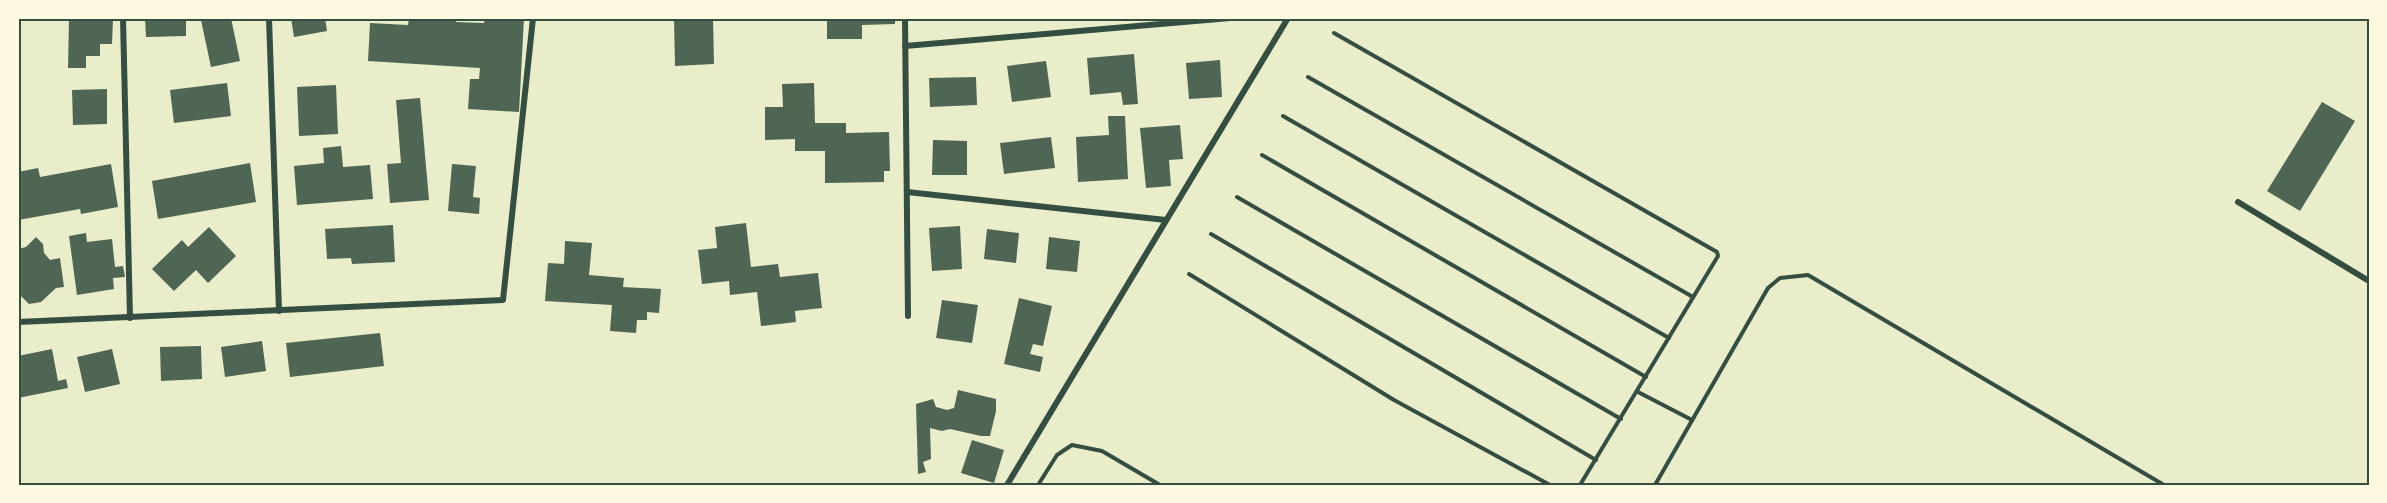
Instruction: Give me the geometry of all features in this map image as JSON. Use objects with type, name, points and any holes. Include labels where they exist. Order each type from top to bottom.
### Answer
[{"type":"street","points":[[123,18],[130,318]]},
{"type":"street","points":[[269,18],[279,311]]},
{"type":"street","points":[[18,322],[503,300],[533,18]]},
{"type":"street","points":[[905,18],[908,316]]},
{"type":"street","points":[[905,46],[1230,18]]},
{"type":"street","points":[[1007,485],[1288,18]]},
{"type":"street","points":[[907,192],[1166,220]]},
{"type":"street","points":[[2238,202],[2369,281]]},
{"type":"lane","points":[[1334,33],[1717,252],[1718,256],[1580,485]]},
{"type":"lane","points":[[1308,77],[1693,297]]},
{"type":"lane","points":[[1283,116],[1669,338]]},
{"type":"lane","points":[[1262,155],[1646,377]]},
{"type":"lane","points":[[1237,197],[1621,419]]},
{"type":"lane","points":[[1211,234],[1596,460]]},
{"type":"lane","points":[[1189,274],[1394,400],[1550,485]]},
{"type":"lane","points":[[1655,485],[1768,288],[1780,278],[1808,275],[2164,485]]},
{"type":"lane","points":[[1638,392],[1692,420]]},
{"type":"lane","points":[[1038,485],[1057,455],[1072,445],[1102,451],[1160,485]]},
{"type":"building","points":[[69,18],[113,18],[112,44],[100,44],[100,56],[86,56],[86,68],[68,68]]},
{"type":"building","points":[[145,18],[186,18],[186,36],[146,37]]},
{"type":"building","points":[[231,18],[240,61],[211,67],[201,20]]},
{"type":"building","points":[[291,18],[325,18],[327,31],[294,37]]},
{"type":"building","points":[[409,18],[456,18],[456,22],[484,23],[485,18],[524,18],[519,112],[468,109],[470,79],[479,79],[480,68],[368,61],[370,23],[408,25]]},
{"type":"building","points":[[674,18],[713,18],[714,64],[675,66]]},
{"type":"building","points":[[827,18],[895,18],[895,24],[862,25],[862,39],[827,39]]},
{"type":"building","points":[[1134,54],[1138,104],[1123,105],[1121,92],[1090,95],[1087,58]]},
{"type":"building","points":[[1220,60],[1222,97],[1189,99],[1186,63]]},
{"type":"building","points":[[1046,61],[1051,97],[1012,102],[1007,66]]},
{"type":"building","points":[[976,77],[977,105],[930,107],[929,78]]},
{"type":"building","points":[[227,83],[231,116],[174,123],[170,90]]},
{"type":"building","points":[[814,83],[815,123],[846,123],[846,133],[889,132],[890,171],[884,171],[884,182],[825,183],[825,151],[795,151],[795,139],[765,140],[765,107],[783,107],[782,84]]},
{"type":"building","points":[[336,85],[338,134],[299,136],[297,87]]},
{"type":"building","points":[[107,89],[107,124],[73,125],[72,90]]},
{"type":"building","points":[[420,98],[429,200],[390,203],[387,164],[401,163],[396,100]]},
{"type":"building","points":[[2322,102],[2355,121],[2300,211],[2267,191]]},
{"type":"building","points":[[1108,116],[1125,116],[1128,179],[1078,182],[1076,137],[1109,135]]},
{"type":"building","points":[[1180,125],[1183,159],[1169,160],[1171,186],[1146,188],[1140,128]]},
{"type":"building","points":[[1051,137],[1055,168],[1004,174],[1000,143]]},
{"type":"building","points":[[933,140],[967,141],[967,175],[932,175]]},
{"type":"building","points":[[341,146],[343,167],[370,165],[373,199],[297,205],[294,166],[324,163],[323,148]]},
{"type":"building","points":[[250,163],[256,202],[158,219],[152,181]]},
{"type":"building","points":[[111,164],[118,207],[81,214],[80,209],[18,220],[18,172],[38,168],[40,177]]},
{"type":"building","points":[[452,164],[476,166],[473,197],[480,198],[479,214],[448,211]]},
{"type":"building","points":[[746,223],[751,267],[778,264],[780,277],[818,273],[822,308],[795,311],[796,322],[761,326],[757,292],[730,295],[729,281],[702,284],[698,250],[717,248],[715,227]]},
{"type":"building","points":[[393,225],[395,262],[352,264],[351,258],[327,259],[325,229]]},
{"type":"building","points":[[960,226],[962,269],[932,271],[929,228]]},
{"type":"building","points":[[209,227],[236,256],[208,283],[196,270],[174,291],[152,269],[182,240],[188,247]]},
{"type":"building","points":[[987,229],[1019,233],[1016,263],[984,259]]},
{"type":"building","points":[[86,233],[87,242],[112,239],[115,267],[123,266],[125,277],[113,278],[114,289],[77,295],[69,236]]},
{"type":"building","points":[[36,237],[43,244],[44,253],[50,260],[60,258],[64,287],[56,288],[41,302],[29,304],[18,293],[18,249],[26,247]]},
{"type":"building","points":[[1049,237],[1080,241],[1077,272],[1046,269]]},
{"type":"building","points":[[565,241],[592,243],[589,275],[624,278],[623,287],[661,289],[659,313],[647,312],[647,320],[637,320],[636,333],[610,331],[612,305],[545,301],[548,263],[564,264]]},
{"type":"building","points":[[1019,298],[1052,306],[1043,346],[1033,344],[1030,354],[1043,357],[1040,372],[1004,364]]},
{"type":"building","points":[[942,300],[978,305],[972,343],[936,338]]},
{"type":"building","points":[[380,333],[384,366],[290,377],[286,343]]},
{"type":"building","points":[[262,341],[266,371],[225,377],[221,347]]},
{"type":"building","points":[[201,346],[202,379],[161,381],[160,347]]},
{"type":"building","points":[[52,349],[58,381],[66,379],[68,388],[18,398],[18,356]]},
{"type":"building","points":[[112,349],[120,384],[85,392],[77,357]]},
{"type":"building","points":[[958,390],[996,399],[996,411],[990,436],[930,428],[931,459],[923,462],[926,472],[918,474],[916,404],[933,399],[936,407],[947,410],[954,408]]},
{"type":"building","points":[[972,440],[1004,450],[994,483],[961,473]]}]
